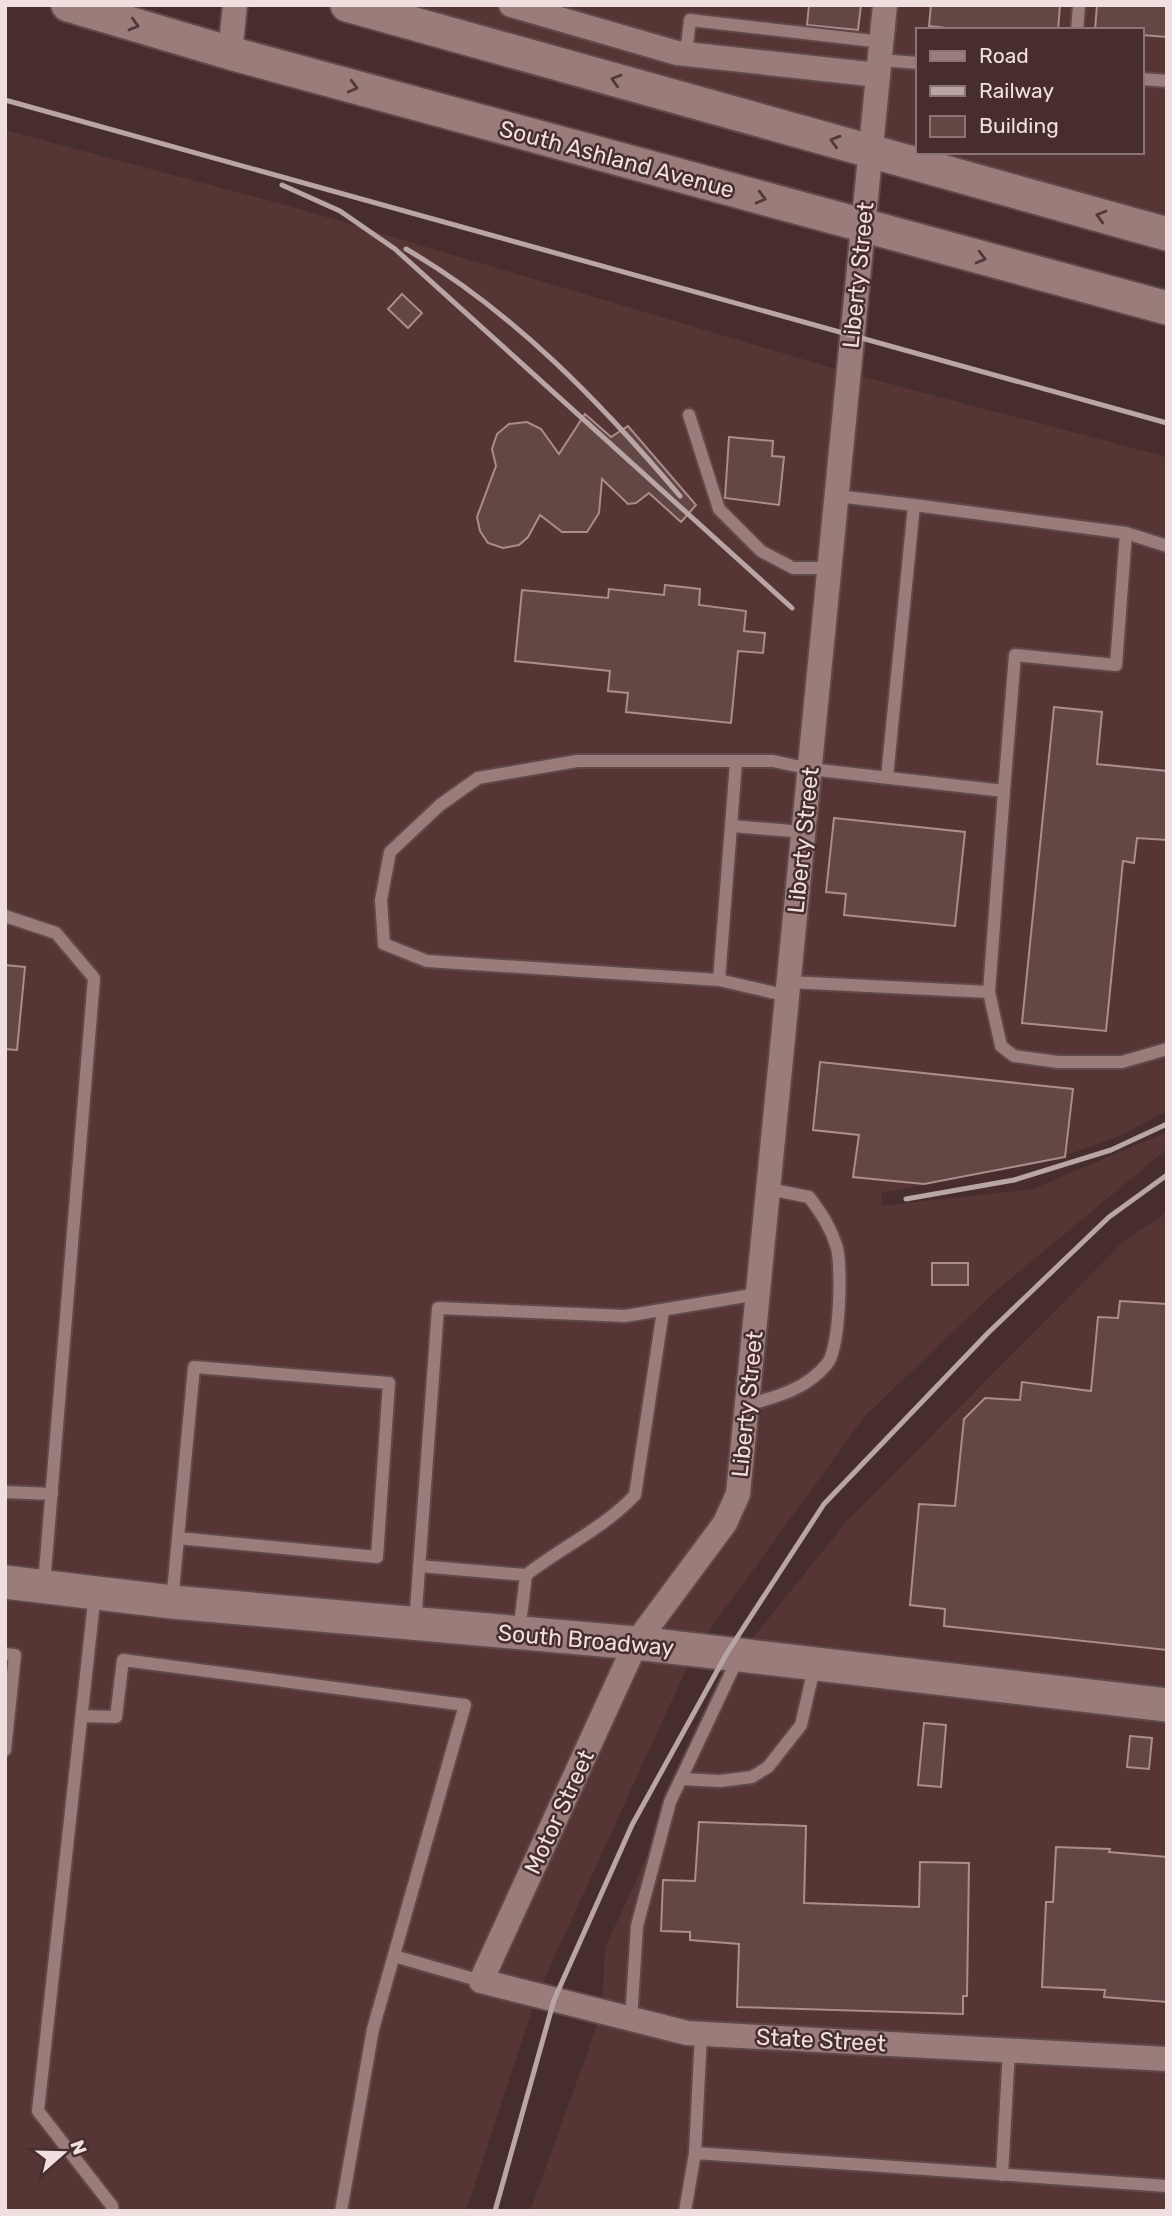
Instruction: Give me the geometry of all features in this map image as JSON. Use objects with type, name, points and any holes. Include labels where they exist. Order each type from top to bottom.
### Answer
[{"type":"main road","name":"South Ashland Avenue","points":[[68,5],[230,53],[1167,308]]},
{"type":"main road","points":[[347,5],[1167,234]]},
{"type":"main road","name":"South Broadway","points":[[5,1582],[172,1602],[636,1643],[1167,1705]]},
{"type":"street","points":[[230,53],[235,5]]},
{"type":"street","points":[[511,5],[685,54],[880,59]]},
{"type":"street","name":"Liberty Street","points":[[636,1643],[725,1523],[738,1494],[885,5]]},
{"type":"street","name":"Motor Street","points":[[481,1981],[636,1643]]},
{"type":"street","name":"State Street","points":[[481,1981],[631,2020],[701,2034],[1167,2059]]},
{"type":"lane","points":[[1077,28],[1079,5]]},
{"type":"lane","points":[[685,54],[690,20],[880,59],[916,63]]},
{"type":"lane","points":[[1144,79],[1167,81]]},
{"type":"lane","points":[[689,415],[719,509],[761,551],[793,568],[830,568]]},
{"type":"lane","points":[[837,496],[1126,533],[1167,546]]},
{"type":"lane","points":[[887,777],[914,505]]},
{"type":"lane","points":[[1126,533],[1116,665],[1015,655],[989,992],[1001,1046],[1014,1056],[1058,1062],[1122,1062],[1167,1049]]},
{"type":"lane","points":[[989,992],[788,989],[719,980],[427,961],[384,944],[381,900],[390,852],[440,805],[478,778],[576,761],[773,761],[810,769],[1004,791]]},
{"type":"lane","points":[[719,980],[736,762]]},
{"type":"lane","points":[[732,826],[804,832]]},
{"type":"lane","points":[[5,916],[56,933],[94,978],[44,1587]]},
{"type":"lane","points":[[747,1405],[805,1384],[828,1363],[836,1344],[838,1251],[828,1223],[809,1197],[769,1189]]},
{"type":"lane","points":[[415,1624],[438,1308],[625,1316],[758,1294]]},
{"type":"lane","points":[[419,1566],[526,1575],[557,1551],[614,1517],[635,1495],[663,1311]]},
{"type":"lane","points":[[172,1602],[194,1367],[388,1383],[377,1556],[178,1538]]},
{"type":"lane","points":[[5,1492],[52,1493]]},
{"type":"lane","points":[[519,1633],[526,1575]]},
{"type":"lane","points":[[95,1593],[38,2111],[112,2206],[112,2211]]},
{"type":"lane","points":[[5,1654],[15,1655],[5,1750]]},
{"type":"lane","points":[[631,2020],[636,1926],[670,1802],[739,1656]]},
{"type":"lane","points":[[82,1716],[116,1717],[123,1660],[465,1705],[373,2029],[341,2211]]},
{"type":"lane","points":[[681,1779],[720,1781],[752,1777],[768,1767],[801,1725],[815,1664]]},
{"type":"lane","points":[[394,1956],[481,1981]]},
{"type":"lane","points":[[685,2211],[695,2153],[701,2034]]},
{"type":"lane","points":[[1002,2175],[1009,2050]]},
{"type":"lane","points":[[695,2153],[1167,2186]]},
{"type":"shaded area","points":[[347,5],[1167,5],[1167,234]]},
{"type":"shaded area","points":[[5,130],[289,206],[849,373],[1167,457],[1167,1111],[1115,1138],[1049,1161],[881,1193],[882,1206],[1033,1189],[1167,1132],[1167,1149],[997,1290],[865,1416],[695,1650],[537,1995],[466,2211],[5,2211]]},
{"type":"shaded area","points":[[1167,1212],[1167,2211],[530,2211],[602,2012],[605,1948],[739,1655],[847,1521],[1124,1241]]},
{"type":"building","points":[[809,5],[861,5],[858,30],[807,25]]},
{"type":"building","points":[[931,5],[1060,5],[1058,28],[929,26]]},
{"type":"building","points":[[1097,5],[1167,5],[1167,37],[1144,35],[1144,28],[1095,28]]},
{"type":"building","points":[[402,294],[422,313],[408,328],[388,309]]},
{"type":"building","points":[[585,414],[611,437],[628,426],[696,505],[681,522],[649,493],[636,503],[628,504],[602,479],[599,513],[587,532],[562,532],[540,515],[528,537],[519,545],[503,548],[488,543],[480,531],[477,517],[496,466],[492,449],[497,434],[509,424],[527,422],[541,429],[559,454]]},
{"type":"building","points":[[729,437],[773,441],[772,456],[784,457],[779,505],[725,498]]},
{"type":"building","points":[[665,585],[700,589],[699,605],[746,611],[744,631],[765,633],[763,653],[738,651],[731,723],[626,712],[628,693],[608,691],[610,671],[515,661],[522,590],[608,598],[609,589],[664,595]]},
{"type":"building","points":[[1054,707],[1102,712],[1097,764],[1167,771],[1167,840],[1137,838],[1134,863],[1123,861],[1106,1031],[1022,1023]]},
{"type":"building","points":[[834,818],[965,832],[955,926],[844,915],[846,894],[826,892]]},
{"type":"building","points":[[5,965],[25,967],[17,1050],[5,1049]]},
{"type":"building","points":[[820,1062],[1073,1089],[1065,1157],[924,1184],[853,1177],[859,1135],[813,1130]]},
{"type":"building","points":[[932,1263],[968,1263],[968,1285],[932,1285]]},
{"type":"building","points":[[1120,1301],[1167,1304],[1167,1650],[944,1626],[945,1609],[910,1605],[919,1504],[955,1506],[964,1419],[985,1398],[1020,1400],[1022,1382],[1091,1391],[1098,1317],[1118,1318]]},
{"type":"building","points":[[924,1723],[946,1725],[941,1787],[918,1785]]},
{"type":"building","points":[[1130,1736],[1152,1738],[1149,1769],[1127,1767]]},
{"type":"building","points":[[699,1822],[806,1826],[804,1903],[919,1907],[920,1862],[969,1863],[967,1996],[963,1996],[963,2014],[737,2007],[739,1944],[690,1940],[690,1932],[661,1931],[663,1880],[695,1881]]},
{"type":"building","points":[[1056,1847],[1110,1849],[1109,1852],[1167,1857],[1167,2002],[1104,1997],[1105,1990],[1042,1987],[1046,1902],[1053,1902]]},
{"type":"railway","points":[[5,100],[1167,423]]},
{"type":"railway","points":[[282,185],[340,211],[395,249],[792,608]]},
{"type":"railway","points":[[406,249],[483,301],[554,361],[619,427],[680,496]]},
{"type":"railway","points":[[906,1199],[1014,1180],[1111,1150],[1167,1124]]},
{"type":"railway","points":[[495,2211],[554,2000],[632,1825],[727,1653],[824,1504],[988,1333],[1109,1217],[1167,1175]]}]
